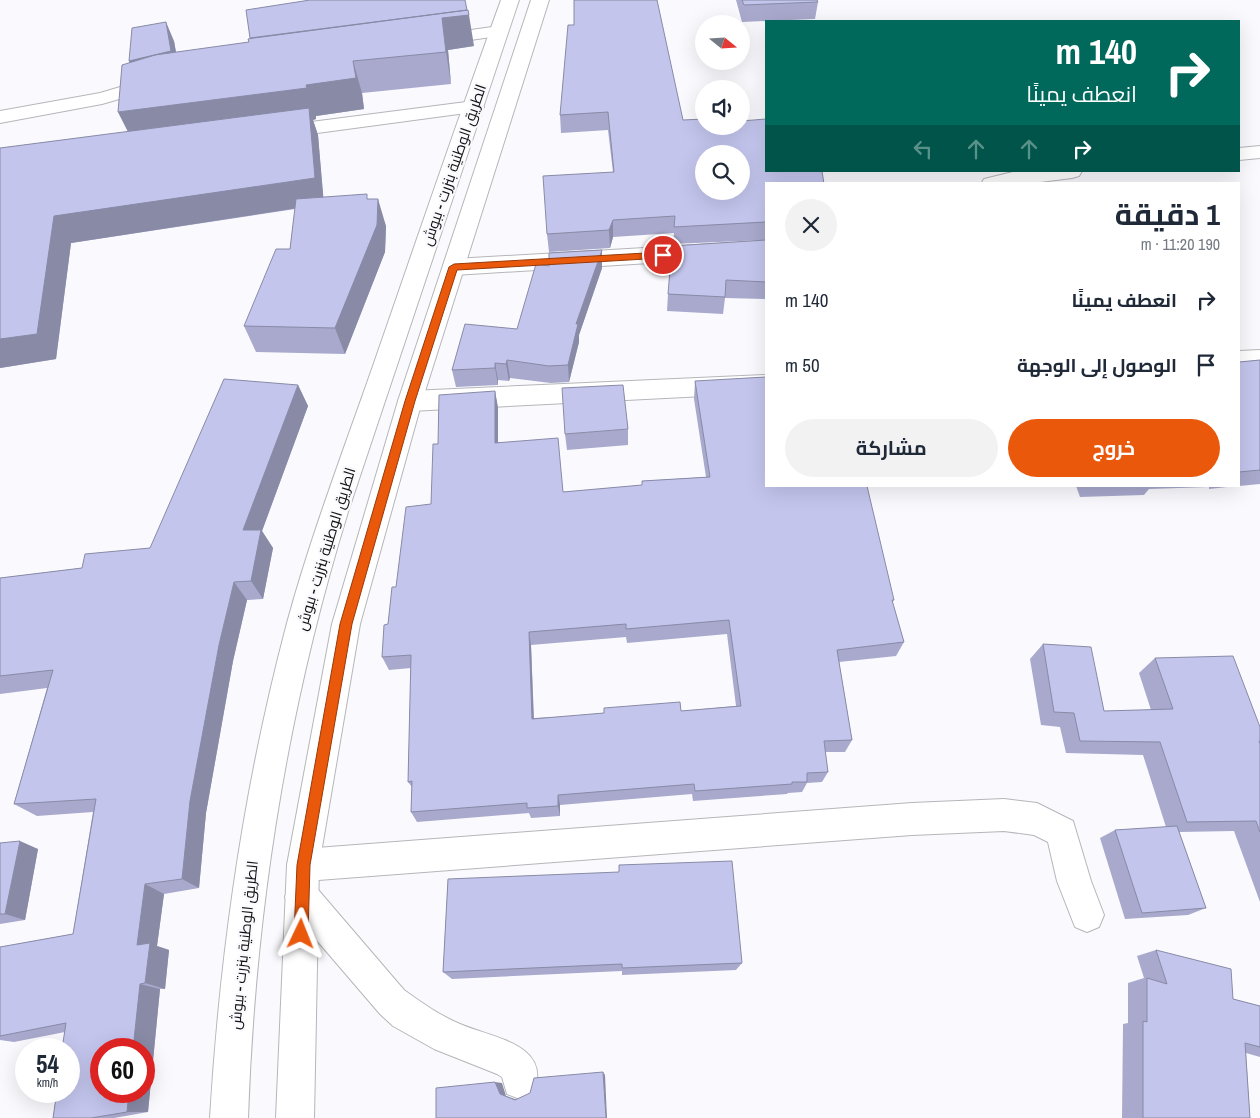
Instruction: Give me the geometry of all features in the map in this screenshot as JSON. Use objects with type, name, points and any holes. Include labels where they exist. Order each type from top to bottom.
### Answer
[{"type":"main road","name":"الطريق الوطنية بنزرت - ببوش","points":[[229,1118],[239,974],[256,830],[293,656],[321,556],[510,0]]},
{"type":"main road","name":"الطريق الوطنية بنزرت - ببوش","points":[[295,1118],[303,881],[346,624],[410,401],[540,0]]},
{"type":"main road","points":[[415,42],[499,31]]},
{"type":"main road","points":[[0,117],[102,98],[176,78]]},
{"type":"main road","points":[[262,135],[474,107]]},
{"type":"main road","points":[[1240,154],[1260,152]]},
{"type":"main road","points":[[1000,182],[1064,172]]},
{"type":"main road","points":[[454,267],[765,248]]},
{"type":"main road","points":[[1240,360],[1260,359]]},
{"type":"main road","points":[[410,401],[765,384]]},
{"type":"main road","points":[[303,881],[912,819],[1004,815],[1037,819],[1062,832],[1074,881],[1087,915]]},
{"type":"main road","points":[[303,881],[392,1002],[441,1036],[514,1063],[520,1072],[520,1081]]},
{"type":"building","points":[[310,0],[465,0],[467,10],[250,38],[246,10]]},
{"type":"building","points":[[574,0],[657,0],[683,120],[695,119],[695,135],[750,135],[750,120],[765,119],[765,172],[822,172],[824,182],[765,182],[765,222],[674,227],[675,216],[613,220],[609,230],[547,234],[543,176],[614,172],[608,112],[560,115],[568,25],[574,25]]},
{"type":"building","points":[[742,0],[817,0],[818,2],[744,5]]},
{"type":"building","points":[[468,10],[469,15],[442,18],[446,52],[353,61],[356,78],[306,85],[307,88],[118,112],[122,65],[155,55],[249,42],[248,39],[254,38]]},
{"type":"building","points":[[166,22],[171,51],[129,61],[132,28]]},
{"type":"building","points":[[309,108],[315,178],[54,216],[37,334],[0,339],[0,148]]},
{"type":"building","points":[[367,194],[367,199],[378,199],[377,225],[335,328],[244,326],[276,249],[290,249],[296,199]]},
{"type":"building","points":[[765,240],[765,282],[726,280],[725,297],[668,294],[672,246]]},
{"type":"building","points":[[602,250],[576,324],[578,324],[568,365],[549,366],[507,360],[506,364],[495,363],[495,368],[452,370],[465,324],[517,329],[536,264],[549,266],[549,253]]},
{"type":"building","points":[[1260,360],[1260,470],[1240,472],[1240,362]]},
{"type":"building","points":[[765,377],[765,487],[867,487],[894,600],[892,600],[904,642],[837,650],[852,740],[824,741],[828,772],[807,773],[807,782],[792,782],[792,784],[695,791],[694,784],[558,795],[558,806],[527,808],[527,803],[411,812],[412,781],[408,782],[411,655],[382,657],[384,625],[388,624],[392,587],[396,587],[406,507],[431,504],[433,444],[438,444],[439,395],[495,391],[495,443],[558,438],[563,492],[642,485],[642,481],[710,477],[695,381]],"holes":[[[729,620],[741,706],[681,711],[680,702],[604,708],[604,713],[532,719],[529,632],[626,624],[626,629]]]},
{"type":"building","points":[[224,379],[298,385],[243,530],[261,530],[251,581],[234,582],[219,645],[190,801],[182,879],[145,884],[137,945],[150,943],[145,983],[140,984],[134,1038],[90,1038],[90,1103],[128,1103],[127,1112],[91,1118],[53,1118],[55,1103],[80,1103],[80,1038],[64,1038],[66,1023],[0,1036],[0,947],[73,934],[96,799],[14,804],[53,670],[0,676],[0,578],[82,568],[85,554],[150,548]]},
{"type":"building","points":[[623,385],[628,429],[565,434],[562,388]]},
{"type":"building","points":[[1043,644],[1091,647],[1104,711],[1173,709],[1155,658],[1233,656],[1260,727],[1260,832],[1256,821],[1187,822],[1160,742],[1080,741],[1074,713],[1054,712]]},
{"type":"building","points":[[1177,826],[1206,908],[1142,913],[1115,830]]},
{"type":"building","points":[[20,841],[5,914],[0,914],[0,843]]},
{"type":"building","points":[[732,861],[742,963],[622,968],[622,964],[443,972],[448,879],[619,872],[619,865]]},
{"type":"building","points":[[1156,950],[1231,969],[1233,999],[1260,1006],[1260,1047],[1245,1043],[1250,1118],[1143,1118],[1143,1021],[1147,1022],[1147,978],[1167,984]]},
{"type":"building","points":[[603,1072],[606,1118],[436,1118],[436,1088],[495,1082],[500,1094],[515,1100],[530,1093],[534,1078]]},
{"type":"route","points":[[301,934],[303,865],[346,624],[410,401],[454,267],[663,255]]}]
